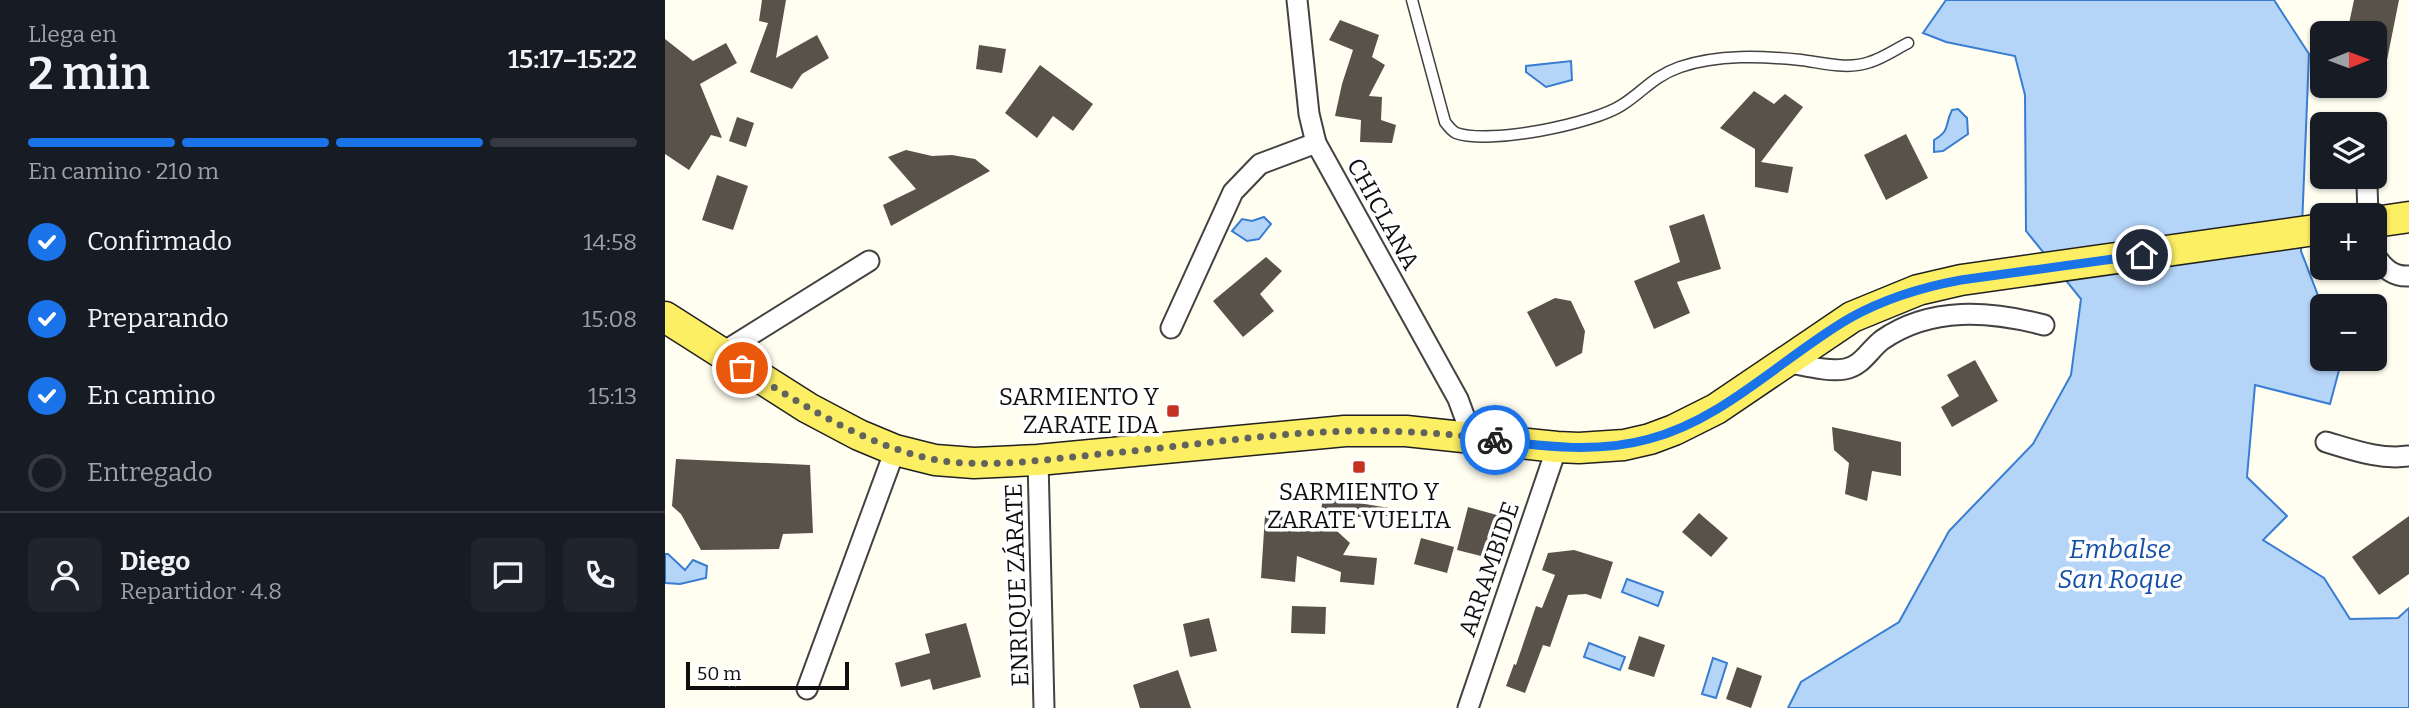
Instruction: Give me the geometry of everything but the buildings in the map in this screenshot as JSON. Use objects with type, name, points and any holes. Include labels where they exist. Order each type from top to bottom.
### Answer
[{"type":"main road","points":[[667,326],[859,435],[895,450],[935,460],[974,463],[1038,460],[1345,431],[1406,431],[1557,447],[1601,447],[1650,439],[1697,420],[1852,317],[1918,290],[1961,280],[2310,231]]},
{"type":"street","name":"CHICLANA","points":[[1297,0],[1309,114],[1317,143],[1458,400],[1472,437]]},
{"type":"street","points":[[1171,328],[1233,192],[1260,164],[1317,143]]},
{"type":"street","points":[[720,354],[869,261]]},
{"type":"street","points":[[2387,270],[2399,277],[2409,276]]},
{"type":"street","points":[[1786,362],[1845,369],[1860,363],[1881,341],[1910,325],[1934,317],[1991,315],[2044,325]]},
{"type":"street","points":[[2326,442],[2362,453],[2393,458],[2409,456]]},
{"type":"street","name":"ARRAMBIDE","points":[[1468,708],[1557,447]]},
{"type":"street","points":[[807,688],[895,450]]},
{"type":"street","name":"ENRIQUE ZÁRATE","points":[[1038,460],[1044,708]]},
{"type":"lane","points":[[1412,0],[1445,122],[1454,132],[1477,137],[1559,129],[1586,121],[1622,105],[1660,75],[1692,64],[1767,56],[1832,65],[1858,65],[1908,43]]},
{"type":"water","name":"Embalse San Roque","points":[[1946,0],[2274,0],[2309,54],[2301,251],[2317,294],[2310,294],[2310,371],[2339,371],[2330,404],[2255,385],[2247,477],[2287,516],[2263,540],[2324,578],[2350,619],[2398,618],[2409,608],[2409,708],[1788,708],[1801,682],[1899,622],[1949,531],[2033,444],[2071,375],[2081,299],[2026,231],[2025,95],[2015,56],[1946,42],[1923,33]]},
{"type":"water","points":[[1571,61],[1572,80],[1546,87],[1526,72],[1526,66]]},
{"type":"water","points":[[1958,109],[1967,118],[1968,134],[1943,151],[1934,152],[1934,140],[1945,130],[1952,110]]},
{"type":"water","points":[[1264,217],[1271,224],[1259,239],[1247,241],[1232,231],[1242,219],[1252,221]]},
{"type":"water","points":[[665,554],[685,570],[693,560],[707,566],[706,578],[680,584],[665,583]]},
{"type":"water","points":[[1627,579],[1663,592],[1658,606],[1622,592]]},
{"type":"water","points":[[1589,643],[1625,657],[1620,670],[1584,657]]},
{"type":"water","points":[[1713,658],[1727,663],[1716,698],[1702,694]]},
{"type":"way so far","points":[[742,368],[859,435],[895,450],[935,460],[974,463],[1038,460],[1345,431],[1406,431],[1495,440]]},
{"type":"place","name":"SARMIENTO Y ZARATE IDA","points":[[1173,411]]},
{"type":"place","name":"SARMIENTO Y ZARATE VUELTA","points":[[1359,467]]},
{"type":"route","points":[[1495,440],[1557,447],[1601,447],[1650,439],[1697,420],[1852,317],[1900,296],[1961,280],[2142,255]]}]
